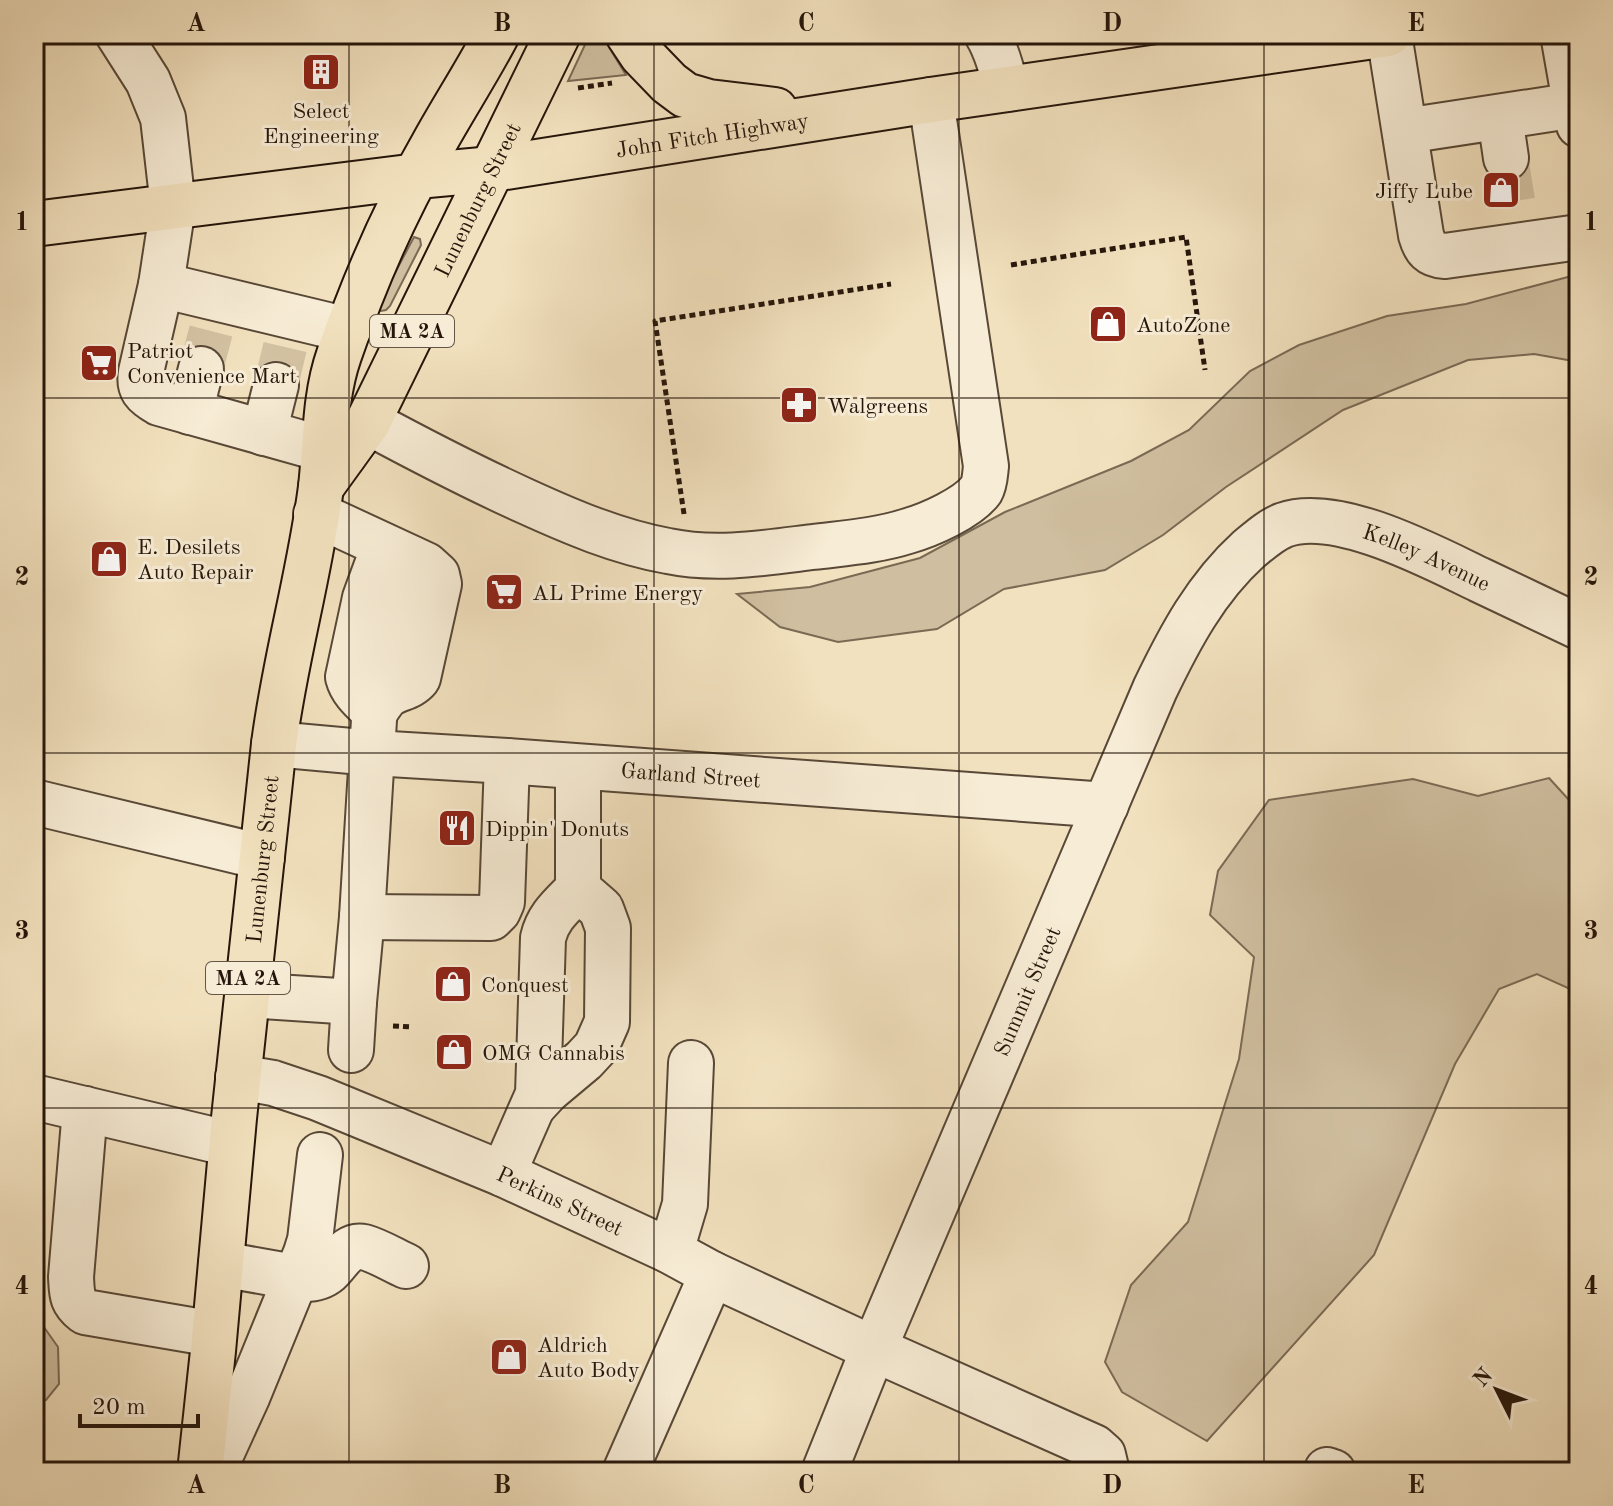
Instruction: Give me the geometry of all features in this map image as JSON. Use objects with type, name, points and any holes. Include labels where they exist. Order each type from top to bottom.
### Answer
[{"type":"main road","name":"Lunenburg Street","points":[[335,466],[328,400],[337,359],[379,250],[497,34]]},
{"type":"main road","name":"Lunenburg Street","points":[[214,1466],[214,1334],[231,1144],[280,695],[301,595],[335,466],[493,169],[558,34]]},
{"type":"main road","points":[[628,34],[642,55],[685,95],[709,102],[821,117]]},
{"type":"main road","name":"John Fitch Highway","points":[[34,224],[493,169],[931,100],[1389,34]]},
{"type":"street","points":[[118,34],[148,81],[163,118],[173,206],[161,285],[139,382],[143,391],[159,403],[250,430],[335,466],[500,490],[569,521],[661,536],[736,556],[887,538],[917,529],[964,505],[981,490],[986,466],[931,100]]},
{"type":"street","points":[[987,34],[993,44],[1006,89]]},
{"type":"street","points":[[1389,34],[1421,235],[1429,252],[1445,256],[1518,232],[1579,237]]},
{"type":"street","points":[[1405,131],[1503,137],[1577,115],[1563,34]]},
{"type":"street","points":[[161,285],[210,333],[270,347],[348,330]]},
{"type":"street","points":[[190,412],[210,333]]},
{"type":"street","points":[[250,430],[270,347]]},
{"type":"street","points":[[335,466],[397,552],[374,732],[351,1050]]},
{"type":"street","name":"Kelley Avenue","points":[[1268,533],[1285,525],[1306,521],[1349,526],[1417,550],[1579,627]]},
{"type":"street","name":"Summit Street","points":[[824,1472],[1162,676],[1196,611],[1222,576],[1268,533]]},
{"type":"street","name":"Garland Street","points":[[274,744],[374,732],[507,761],[1106,805]]},
{"type":"street","points":[[362,917],[491,918],[498,911],[502,902],[507,761]]},
{"type":"street","points":[[503,1174],[535,1104],[540,1082],[543,938],[546,926],[553,914],[578,889],[578,767]]},
{"type":"street","points":[[34,802],[262,857]]},
{"type":"street","points":[[535,1104],[596,1047],[607,1022],[608,928],[601,909],[578,889]]},
{"type":"street","points":[[247,995],[354,1002]]},
{"type":"street","points":[[668,1250],[674,1241],[685,1204],[691,1063]]},
{"type":"street","name":"Perkins Street","points":[[238,1077],[273,1083],[362,1114],[503,1174],[874,1349],[1094,1447],[1103,1455],[1107,1472]]},
{"type":"street","points":[[34,1097],[231,1144]]},
{"type":"street","points":[[85,1109],[71,1277],[76,1305],[85,1312],[214,1334]]},
{"type":"street","points":[[214,1466],[248,1395],[310,1240],[320,1155]]},
{"type":"street","points":[[221,1264],[296,1278],[315,1278],[327,1273],[347,1251],[364,1247],[406,1266]]},
{"type":"street","points":[[625,1472],[712,1274]]},
{"type":"path","points":[[565,90],[612,83]]},
{"type":"path","points":[[1011,265],[1186,237],[1205,370]]},
{"type":"path","points":[[661,536],[655,321],[891,284]]},
{"type":"shaded area","points":[[590,34],[603,34],[626,75],[568,81]]},
{"type":"shaded area","points":[[414,237],[420,239],[421,245],[390,306],[381,311],[377,308],[379,303]]},
{"type":"shaded area","points":[[1579,274],[1579,362],[1534,354],[1468,360],[1343,410],[1226,487],[1163,535],[1105,570],[1004,589],[937,629],[838,642],[780,627],[737,594],[810,587],[920,558],[1005,512],[1131,461],[1189,430],[1250,371],[1299,345],[1387,316],[1466,304]]},
{"type":"shaded area","points":[[1549,778],[1579,811],[1579,993],[1537,974],[1499,989],[1455,1064],[1374,1255],[1207,1441],[1122,1392],[1105,1362],[1131,1285],[1188,1222],[1239,1059],[1254,957],[1210,915],[1218,871],[1269,800],[1413,779],[1478,796]]},
{"type":"shaded area","points":[[34,1313],[58,1347],[59,1384],[46,1400],[34,1401]]},
{"type":"tunnel","points":[[1506,158],[1516,219]]},
{"type":"tunnel","points":[[201,369],[211,331]]},
{"type":"tunnel","points":[[276,385],[285,347]]},
{"type":"place","name":"Select Engineering","points":[[321,72]]},
{"type":"place","name":"Jiffy Lube","points":[[1501,190]]},
{"type":"place","name":"AutoZone","points":[[1108,324]]},
{"type":"place","name":"Patriot Convenience Mart","points":[[99,363]]},
{"type":"place","name":"Walgreens","points":[[799,405]]},
{"type":"place","name":"E. Desilets Auto Repair","points":[[109,559]]},
{"type":"place","name":"AL Prime Energy","points":[[504,592]]},
{"type":"place","name":"Dippin' Donuts","points":[[457,828]]},
{"type":"place","name":"Conquest","points":[[453,984]]},
{"type":"place","name":"OMG Cannabis","points":[[454,1052]]},
{"type":"place","name":"Aldrich Auto Body","points":[[509,1357]]}]
